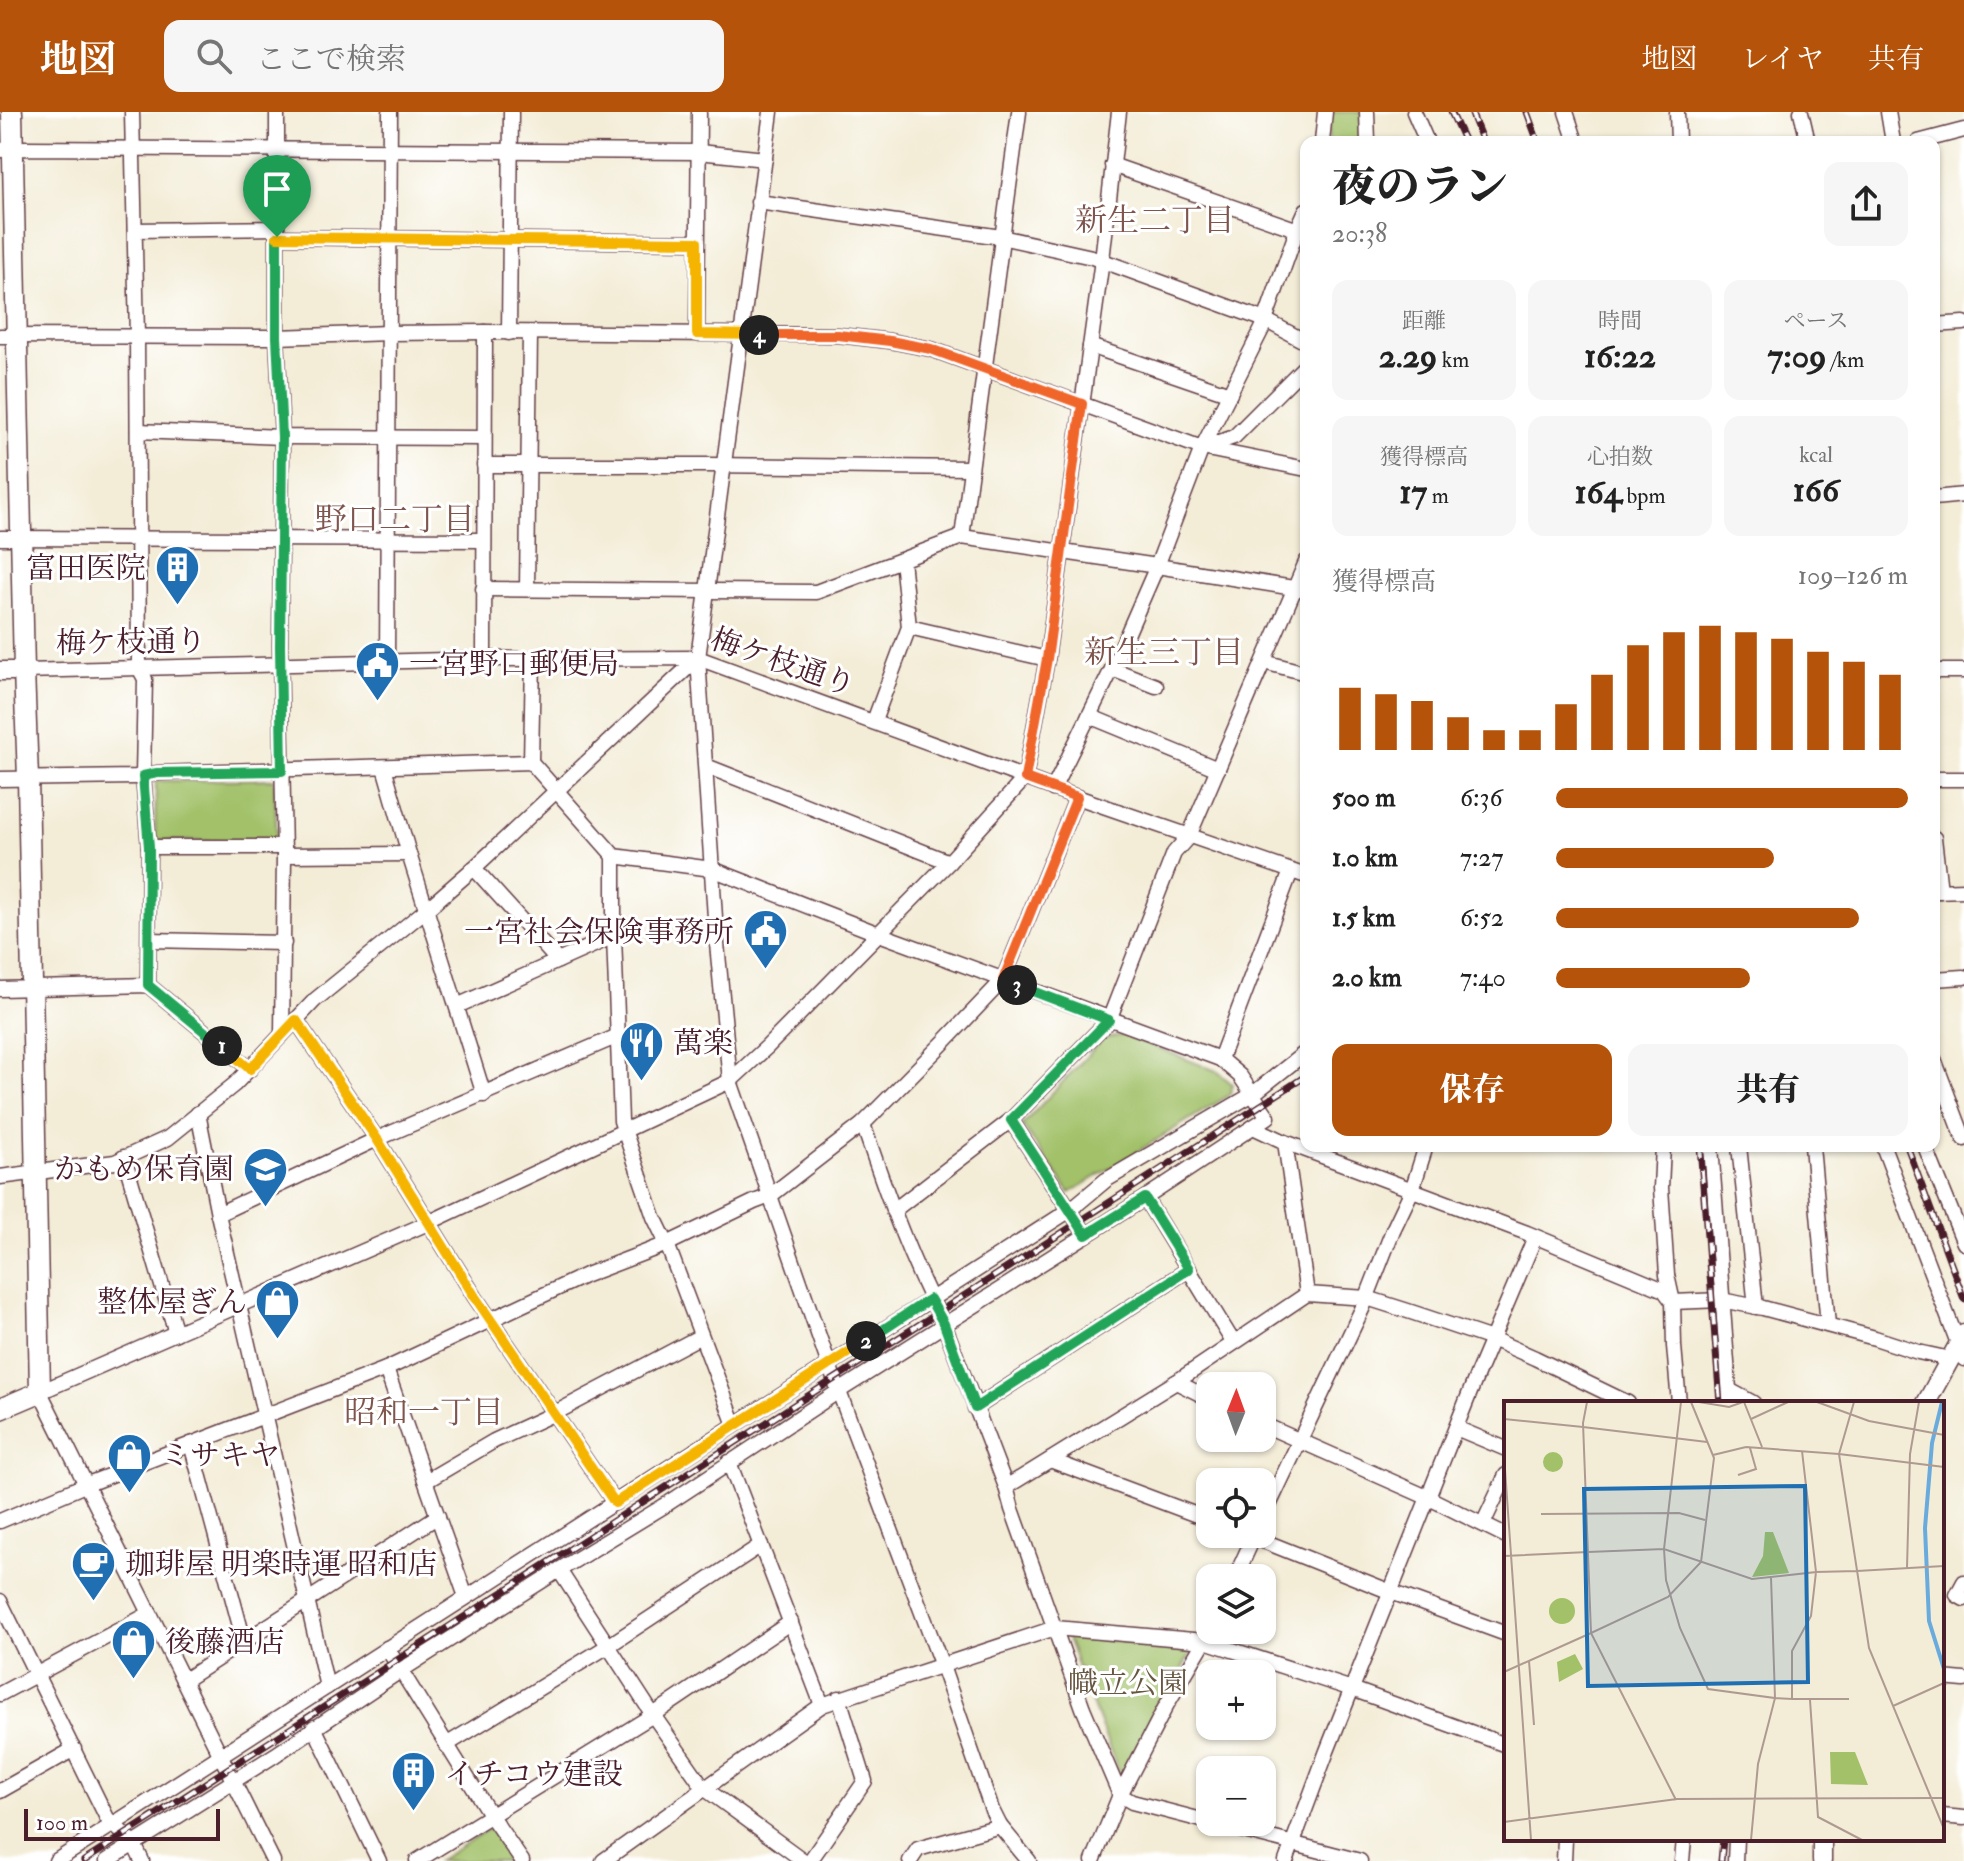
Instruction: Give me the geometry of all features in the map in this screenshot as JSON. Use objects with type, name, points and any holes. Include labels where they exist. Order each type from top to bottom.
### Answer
[{"type":"highway","points":[[0,1409],[40,1392],[22,537],[9,336],[6,149],[12,112]]},
{"type":"main road","points":[[0,671],[24,671]]},
{"type":"main road","points":[[1927,1401],[1959,1349]]},
{"type":"street","points":[[132,112],[139,668],[145,679],[143,776],[149,847],[148,985]]},
{"type":"street","points":[[277,112],[277,337],[282,437],[282,1035]]},
{"type":"street","points":[[387,662],[390,112]]},
{"type":"street","points":[[509,333],[511,112]]},
{"type":"street","points":[[697,334],[699,112]]},
{"type":"street","points":[[771,112],[698,658],[716,933],[730,1081],[829,1365],[942,1666],[992,1810],[1000,1826],[1029,1861]]},
{"type":"street","points":[[962,537],[1019,112]]},
{"type":"street","points":[[273,1861],[40,1392],[428,1223],[730,1081],[879,934],[1025,778],[1047,659],[1102,260],[1119,112]]},
{"type":"street","points":[[1323,136],[1325,112]]},
{"type":"street","points":[[1367,112],[1368,136]]},
{"type":"street","points":[[1414,112],[1424,136]]},
{"type":"street","points":[[1566,112],[1574,136]]},
{"type":"street","points":[[1677,112],[1678,136]]},
{"type":"street","points":[[1801,112],[1807,136]]},
{"type":"street","points":[[1888,112],[1892,136]]},
{"type":"street","points":[[1940,136],[1964,130]]},
{"type":"street","points":[[6,149],[699,152],[765,159]]},
{"type":"street","points":[[1112,165],[1300,231]]},
{"type":"street","points":[[758,202],[1001,237],[1102,260],[1265,320],[1300,339]]},
{"type":"street","points":[[135,230],[277,232],[389,238],[697,242]]},
{"type":"street","points":[[1053,789],[1112,669],[1157,566],[1202,448],[1248,359],[1300,233]]},
{"type":"street","points":[[1940,325],[1964,323]]},
{"type":"street","points":[[9,336],[277,337],[485,332],[838,335],[931,349],[1202,448],[1300,468]]},
{"type":"street","points":[[484,659],[485,332]]},
{"type":"street","points":[[527,589],[530,333]]},
{"type":"street","points":[[1090,346],[1230,394]]},
{"type":"street","points":[[1202,448],[1234,437],[1300,371]]},
{"type":"street","points":[[138,431],[282,437],[483,438]]},
{"type":"street","points":[[484,465],[970,468]]},
{"type":"street","points":[[1940,497],[1964,495]]},
{"type":"street","points":[[483,589],[816,592],[962,537],[1300,590]]},
{"type":"street","points":[[0,538],[483,540]]},
{"type":"street","points":[[874,721],[909,627],[902,560]]},
{"type":"street","points":[[893,1211],[1011,1120],[1109,1020],[1174,853],[1189,836],[1264,662],[1300,592]]},
{"type":"street","points":[[909,627],[1047,659]]},
{"type":"street","points":[[0,1177],[115,1162],[168,1138],[235,1084],[315,1000],[474,868],[698,658]]},
{"type":"street","name":"梅ケ枝通り","points":[[24,671],[484,659],[698,658],[1053,789],[1300,874]]},
{"type":"street","points":[[533,659],[531,762],[614,856],[621,1121],[654,1217],[735,1425]]},
{"type":"street","points":[[1264,662],[1300,671]]},
{"type":"street","points":[[1112,669],[1156,686]]},
{"type":"street","points":[[1940,671],[1964,671]]},
{"type":"street","points":[[1089,716],[1218,769]]},
{"type":"street","points":[[0,779],[531,762]]},
{"type":"street","points":[[706,766],[949,862]]},
{"type":"street","points":[[384,767],[484,1095]]},
{"type":"street","points":[[1940,779],[1964,779]]},
{"type":"street","points":[[0,1521],[386,1369],[586,1275],[667,1244],[770,1196],[863,1124],[1003,980],[1077,797]]},
{"type":"street","points":[[149,847],[409,854]]},
{"type":"street","points":[[107,1861],[1268,1117],[1240,1076],[1220,1059],[712,869],[614,856]]},
{"type":"street","points":[[474,868],[558,961]]},
{"type":"street","points":[[1220,1059],[1291,871]]},
{"type":"street","points":[[1940,891],[1964,890]]},
{"type":"street","points":[[457,1006],[614,936]]},
{"type":"street","points":[[149,940],[284,943]]},
{"type":"street","points":[[1940,979],[1964,977]]},
{"type":"street","points":[[0,989],[148,985],[250,1069]]},
{"type":"street","points":[[296,1020],[377,1139],[490,1319],[615,1503]]},
{"type":"street","points":[[218,1214],[377,1139],[618,1036]]},
{"type":"street","points":[[56,1861],[1070,1210],[1106,1180],[1253,1094],[1300,1057]]},
{"type":"street","points":[[1940,1075],[1964,1139]]},
{"type":"street","points":[[198,1113],[218,1214],[327,1687]]},
{"type":"street","points":[[1011,1120],[1086,1235]]},
{"type":"street","points":[[863,1124],[893,1211],[930,1299],[944,1324],[1006,1487],[1083,1708],[1120,1795],[1132,1802],[1360,1861]]},
{"type":"street","points":[[1253,1127],[1300,1148]]},
{"type":"street","points":[[1285,1142],[1307,1294]]},
{"type":"street","points":[[1311,1152],[1664,1290],[1673,1302]]},
{"type":"street","points":[[1276,1490],[1367,1298],[1412,1190],[1420,1152]]},
{"type":"street","points":[[1663,1152],[1661,1188],[1667,1275],[1673,1302],[1679,1401]]},
{"type":"street","points":[[1711,1152],[1729,1396]]},
{"type":"street","points":[[1740,1152],[1756,1307]]},
{"type":"street","points":[[1813,1152],[1828,1325]]},
{"type":"street","points":[[1673,1302],[1721,1300],[1828,1325],[1918,1352],[1959,1349],[1885,1152]]},
{"type":"street","points":[[1927,1152],[1964,1243]]},
{"type":"street","points":[[124,1157],[176,1333]]},
{"type":"street","points":[[1145,1198],[1233,1342]]},
{"type":"street","points":[[1286,1861],[1327,1751],[1535,1237]]},
{"type":"street","points":[[975,1408],[1189,1269]]},
{"type":"street","points":[[1006,1487],[1176,1382],[1307,1294],[1367,1298],[1492,1339],[1624,1401]]},
{"type":"street","points":[[426,1481],[494,1441],[555,1413],[701,1336]]},
{"type":"street","points":[[386,1369],[466,1597]]},
{"type":"street","points":[[1176,1382],[1196,1392]]},
{"type":"street","points":[[1456,1428],[1504,1448]]},
{"type":"street","points":[[1276,1431],[1429,1498],[1504,1535]]},
{"type":"street","points":[[191,1444],[244,1641]]},
{"type":"street","points":[[1050,1460],[1196,1515]]},
{"type":"street","points":[[729,1462],[822,1705]]},
{"type":"street","points":[[1483,1524],[1504,1479]]},
{"type":"street","points":[[183,1681],[438,1516]]},
{"type":"street","points":[[446,1745],[608,1646],[761,1545]]},
{"type":"street","points":[[1276,1545],[1504,1633]]},
{"type":"street","points":[[559,1570],[704,1788],[800,1859],[865,1781],[839,1698]]},
{"type":"street","points":[[1964,1582],[1957,1595],[1964,1599]]},
{"type":"street","points":[[0,1601],[107,1818],[134,1844],[142,1861]]},
{"type":"street","points":[[0,1694],[149,1614]]},
{"type":"street","points":[[417,1861],[653,1715],[791,1622]]},
{"type":"street","points":[[603,1861],[822,1705],[839,1698],[1055,1628],[1196,1635]]},
{"type":"street","points":[[1093,1861],[1120,1795],[1166,1706],[1203,1644]]},
{"type":"street","points":[[1230,1644],[1504,1744]]},
{"type":"street","points":[[387,1648],[522,1861]]},
{"type":"street","points":[[1944,1678],[1964,1681]]},
{"type":"street","points":[[314,1727],[379,1861]]},
{"type":"street","points":[[0,1791],[74,1749]]},
{"type":"street","points":[[1944,1816],[1964,1818]]},
{"type":"street","points":[[910,1861],[918,1849],[1000,1826]]},
{"type":"street","points":[[1564,1861],[1565,1841]]},
{"type":"street","points":[[1682,1861],[1684,1841]]},
{"type":"street","points":[[1735,1861],[1736,1841]]},
{"type":"green space","points":[[1331,112],[1363,112],[1365,136],[1329,136]]},
{"type":"green space","points":[[274,779],[277,841],[155,841],[156,781]]},
{"type":"green space","points":[[1124,1035],[1217,1071],[1232,1084],[1231,1094],[1070,1193],[1022,1125],[1103,1039]]},
{"type":"green space","name":"幟立公園","points":[[1066,1636],[1193,1649],[1129,1766],[1123,1771],[1118,1770]]},
{"type":"green space","points":[[493,1826],[516,1861],[438,1861]]},
{"type":"railway","points":[[1451,112],[1462,136]]},
{"type":"railway","points":[[1471,112],[1481,136]]},
{"type":"railway","points":[[1527,112],[1536,136]]},
{"type":"railway","points":[[84,1861],[1300,1080]]},
{"type":"railway","points":[[1700,1152],[1720,1401]]},
{"type":"railway","points":[[1909,1152],[1964,1299]]},
{"type":"railway","points":[[1721,1861],[1723,1841]]},
{"type":"place","name":"富田医院","points":[[177,607]]},
{"type":"place","name":"一宮野口郵便局","points":[[378,703]]},
{"type":"place","name":"一宮社会保険事務所","points":[[765,971]]},
{"type":"place","name":"萬楽","points":[[642,1082]]},
{"type":"place","name":"かもめ保育園","points":[[265,1208]]},
{"type":"place","name":"整体屋ぎん","points":[[278,1341]]},
{"type":"place","name":"ミサキヤ","points":[[129,1494]]},
{"type":"place","name":"珈琲屋 明楽時運 昭和店","points":[[94,1603]]},
{"type":"place","name":"後藤酒店","points":[[134,1681]]},
{"type":"place","name":"イチコウ建設","points":[[413,1813]]},
{"type":"district","name":"新生二丁目","points":[[1155,220]]},
{"type":"district","name":"野口二丁目","points":[[395,519]]},
{"type":"district","name":"新生三丁目","points":[[1164,652]]},
{"type":"district","name":"昭和一丁目","points":[[424,1412]]},
{"type":"route","points":[[277,237],[697,242],[697,334],[838,335],[890,341],[931,349],[1082,404],[1047,659],[1025,778],[1077,797],[1003,980],[1109,1020],[1011,1120],[1086,1235],[1145,1198],[1189,1269],[975,1408],[944,1324],[930,1299],[615,1503],[475,1297],[377,1139],[296,1020],[250,1069],[148,985],[149,847],[143,776],[157,773],[282,771],[282,437],[277,337],[277,237]]}]
